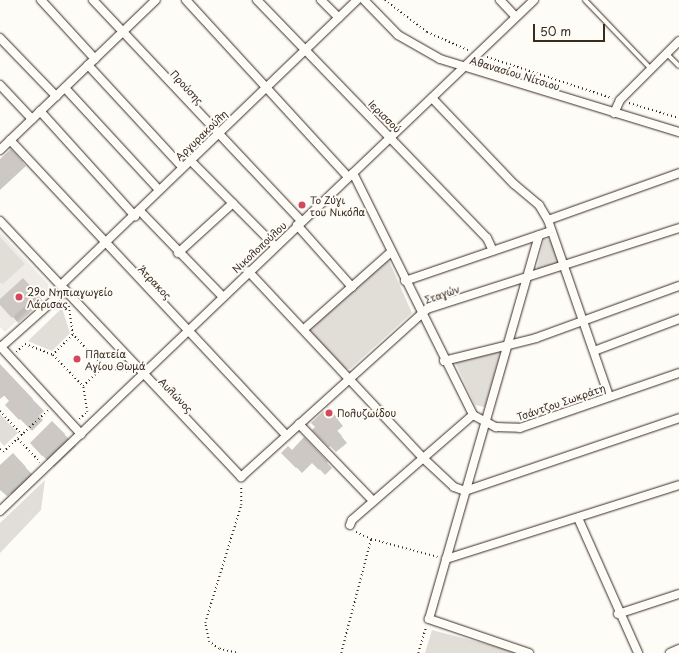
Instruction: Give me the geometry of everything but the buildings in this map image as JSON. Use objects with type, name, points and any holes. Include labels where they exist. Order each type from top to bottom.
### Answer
[{"type":"street","points":[[41,0],[95,59]]},
{"type":"street","name":"Προύσης","points":[[93,0],[299,223],[352,287]]},
{"type":"street","points":[[0,150],[156,0]]},
{"type":"street","points":[[186,0],[264,87],[350,175],[391,252],[444,361],[473,415],[483,424]]},
{"type":"street","name":"Ιερισσού","points":[[257,0],[304,50],[391,136],[487,238],[493,251]]},
{"type":"street","points":[[322,0],[339,18]]},
{"type":"street","name":"Αργυρακούλη","points":[[1,347],[63,288],[104,244],[138,213],[182,167],[264,87],[357,0]]},
{"type":"street","name":"Αθανασίου Νίτσιου","points":[[364,0],[407,41],[463,68],[679,132]]},
{"type":"street","points":[[500,0],[516,17]]},
{"type":"street","name":"Νικολοπούλου","points":[[0,511],[248,271],[534,0]]},
{"type":"street","points":[[0,38],[56,96]]},
{"type":"street","points":[[614,113],[620,100],[650,68],[679,41]]},
{"type":"street","points":[[88,65],[182,167]]},
{"type":"street","points":[[0,85],[32,119]]},
{"type":"street","points":[[65,88],[160,190]]},
{"type":"street","points":[[432,98],[514,184],[540,205],[548,220],[584,320],[609,396]]},
{"type":"street","points":[[40,111],[138,213],[222,296]]},
{"type":"street","name":"Άτρακος","points":[[10,140],[104,244],[286,435]]},
{"type":"street","points":[[190,160],[275,246]]},
{"type":"street","points":[[548,220],[679,173]]},
{"type":"street","points":[[178,253],[233,203]]},
{"type":"street","name":"Αυλώνος","points":[[0,221],[135,367],[241,477]]},
{"type":"street","name":"Σταγών","points":[[241,477],[348,377],[420,313],[679,228]]},
{"type":"street","points":[[405,281],[551,231]]},
{"type":"street","points":[[529,653],[429,619],[483,424],[539,235]]},
{"type":"street","points":[[304,330],[391,252]]},
{"type":"street","points":[[248,271],[423,458],[454,488],[465,491],[679,418]]},
{"type":"street","points":[[444,361],[507,343],[536,338],[679,286]]},
{"type":"street","points":[[594,351],[679,319]]},
{"type":"street","points":[[1,347],[81,434]]},
{"type":"street","name":"Τσάντζου Σωκράτη","points":[[483,424],[520,428],[679,373]]},
{"type":"street","points":[[350,525],[373,501],[473,415]]},
{"type":"street","points":[[298,424],[373,501]]},
{"type":"street","points":[[446,559],[679,485]]},
{"type":"street","points":[[578,518],[618,614],[638,653]]},
{"type":"street","points":[[618,614],[679,594]]},
{"type":"street","points":[[670,653],[679,649]]},
{"type":"lane","points":[[585,0],[650,68]]},
{"type":"lane","points":[[666,53],[679,66]]},
{"type":"path","points":[[385,0],[427,32],[478,54],[679,118]]},
{"type":"path","points":[[74,301],[66,308],[73,336],[103,367],[129,373],[135,367]]},
{"type":"path","points":[[53,355],[73,336]]},
{"type":"path","points":[[10,357],[25,344],[53,355],[83,386],[87,412],[73,425]]},
{"type":"path","points":[[83,386],[103,367]]},
{"type":"path","points":[[0,449],[3,452],[54,405]]},
{"type":"path","points":[[0,412],[22,435]]},
{"type":"path","points":[[18,439],[46,467]]},
{"type":"path","points":[[236,653],[219,649],[209,642],[205,623],[241,505],[241,477]]},
{"type":"path","points":[[350,525],[370,539],[446,559]]},
{"type":"path","points":[[341,653],[370,539]]},
{"type":"path","points":[[418,653],[429,619]]},
{"type":"shaded area","points":[[0,232],[52,288],[5,332],[0,327]]},
{"type":"shaded area","points":[[0,237],[25,264],[3,284],[0,283]]},
{"type":"shaded area","points":[[544,239],[552,240],[560,265],[536,272]]},
{"type":"shaded area","points":[[385,261],[389,261],[412,313],[350,369],[345,369],[309,330]]},
{"type":"shaded area","points":[[62,308],[70,333],[52,351],[28,341]]},
{"type":"shaded area","points":[[501,351],[485,407],[475,405],[455,362]]},
{"type":"shaded area","points":[[0,414],[18,433],[4,446],[0,441]]},
{"type":"shaded area","points":[[45,480],[41,510],[0,553],[0,523]]},
{"type":"shaded area","points":[[432,630],[517,652],[520,653],[425,653]]},
{"type":"place","name":"Το Ζύγι του Νικόλα","points":[[302,205]]},
{"type":"place","name":"29ο Νηπιαγωγείο Λάρισας","points":[[19,297]]},
{"type":"place","name":"Πλατεία Αγίου Θωμά","points":[[77,359]]},
{"type":"place","name":"Πολυζωίδου","points":[[329,413]]}]
